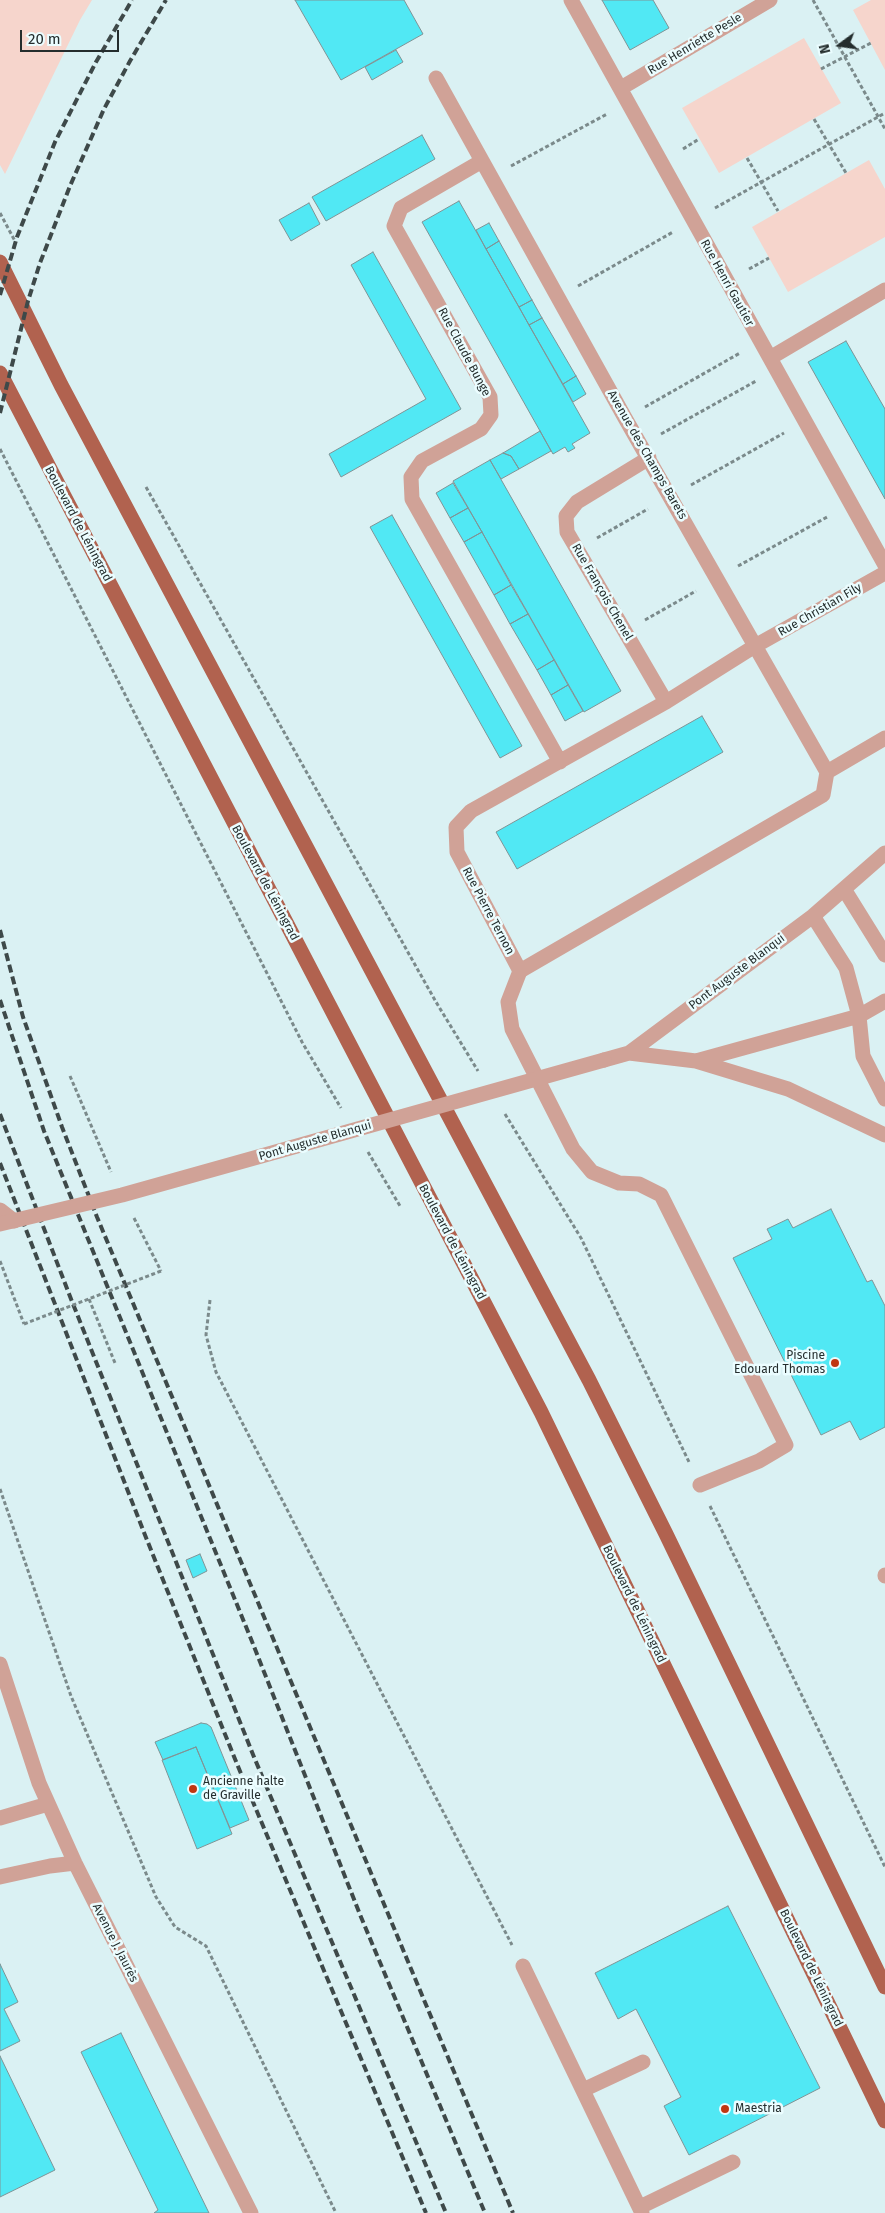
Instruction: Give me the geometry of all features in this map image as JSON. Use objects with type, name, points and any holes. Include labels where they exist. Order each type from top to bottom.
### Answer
[{"type":"main road","points":[[0,262],[70,403],[589,1380],[666,1534],[885,1987]]},
{"type":"main road","name":"Boulevard de Léningrad","points":[[0,373],[540,1412],[885,2122]]},
{"type":"street","name":"Rue Henri Gautier","points":[[570,0],[885,565]]},
{"type":"street","name":"Rue Henriette Pesle","points":[[620,88],[770,0]]},
{"type":"street","name":"Avenue des Champs Barets","points":[[436,78],[640,445],[827,772]]},
{"type":"street","name":"Rue Claude Bunge","points":[[482,161],[402,208],[394,226],[490,397],[491,415],[481,429],[422,461],[411,477],[412,499],[560,762]]},
{"type":"street","points":[[773,364],[885,290]]},
{"type":"street","name":"Rue François Chenel","points":[[649,458],[577,502],[566,516],[567,532],[666,702]]},
{"type":"street","name":"Rue Christian Fily","points":[[755,646],[885,573]]},
{"type":"street","name":"Rue Pierre Ternon","points":[[520,971],[457,852],[456,827],[470,812],[666,702],[755,646]]},
{"type":"street","points":[[700,1485],[759,1461],[786,1445],[661,1195],[639,1184],[619,1183],[592,1172],[573,1149],[512,1029],[508,1002],[520,971],[823,795],[827,772],[885,738]]},
{"type":"street","name":"Pont Auguste Blanqui","points":[[7,1222],[122,1195],[629,1053],[813,916],[885,853]]},
{"type":"street","points":[[844,889],[885,955]]},
{"type":"street","points":[[813,916],[846,968],[859,1016],[863,1056],[885,1099]]},
{"type":"street","name":"Pont Auguste Blanqui","points":[[629,1053],[696,1061],[859,1016],[885,1000]]},
{"type":"street","points":[[696,1061],[788,1089],[885,1135]]},
{"type":"street","points":[[0,1210],[7,1222]]},
{"type":"street","name":"Avenue J. Jaurès","points":[[0,1664],[39,1783],[74,1864],[250,2213]]},
{"type":"street","points":[[0,1818],[48,1804]]},
{"type":"street","points":[[0,1877],[50,1866],[74,1864]]},
{"type":"street","points":[[523,1966],[641,2210],[733,2162]]},
{"type":"street","points":[[583,2090],[643,2062]]},
{"type":"path","points":[[813,0],[885,129]]},
{"type":"path","points":[[821,69],[870,43]]},
{"type":"path","points":[[491,177],[628,102]]},
{"type":"path","points":[[558,298],[885,113]]},
{"type":"path","points":[[814,119],[846,173]]},
{"type":"path","points":[[747,158],[778,211]]},
{"type":"path","points":[[0,213],[17,246]]},
{"type":"path","points":[[625,418],[760,342]]},
{"type":"path","points":[[640,445],[773,364]]},
{"type":"path","points":[[0,449],[298,1033],[346,1116]]},
{"type":"path","points":[[142,479],[436,1002],[482,1078]]},
{"type":"path","points":[[70,1076],[102,1153]]},
{"type":"path","points":[[503,1112],[581,1238],[885,1867]]},
{"type":"path","points":[[366,1148],[400,1206]]},
{"type":"path","points":[[0,1261],[24,1324],[161,1271],[122,1195]]},
{"type":"path","points":[[89,1299],[115,1363]]},
{"type":"path","points":[[210,1300],[206,1335],[216,1372],[523,1966]]},
{"type":"path","points":[[0,1489],[71,1696],[156,1897],[175,1927],[206,1946],[336,2213]]},
{"type":"shaded area","points":[[0,0],[92,0],[80,20],[5,174],[0,165]]},
{"type":"shaded area","points":[[871,0],[885,0],[885,70],[853,10]]},
{"type":"shaded area","points":[[804,38],[841,103],[719,173],[682,108]]},
{"type":"shaded area","points":[[869,160],[885,189],[885,237],[788,292],[752,227]]},
{"type":"building","points":[[295,0],[404,0],[423,34],[341,80]]},
{"type":"building","points":[[602,0],[653,0],[669,28],[630,50]]},
{"type":"building","points":[[396,50],[403,62],[372,80],[365,67]]},
{"type":"building","points":[[422,135],[435,159],[326,221],[312,197]]},
{"type":"building","points":[[459,201],[590,433],[572,444],[575,448],[568,452],[565,447],[553,454],[422,222]]},
{"type":"building","points":[[309,203],[320,224],[291,241],[279,220]]},
{"type":"building","points":[[489,223],[499,241],[486,249],[476,230]]},
{"type":"building","points":[[499,241],[532,300],[519,307],[486,249]]},
{"type":"building","points":[[373,252],[461,409],[341,477],[329,454],[426,399],[351,265]]},
{"type":"building","points":[[532,300],[542,318],[529,325],[519,307]]},
{"type":"building","points":[[542,318],[576,376],[563,384],[529,325]]},
{"type":"building","points":[[846,341],[885,409],[885,499],[808,362]]},
{"type":"building","points":[[576,376],[586,394],[573,402],[563,384]]},
{"type":"building","points":[[540,431],[551,451],[519,469],[511,456],[503,453]]},
{"type":"building","points":[[503,453],[511,456],[519,469],[501,479],[490,460]]},
{"type":"building","points":[[490,460],[621,691],[584,712],[453,481]]},
{"type":"building","points":[[453,483],[468,508],[450,518],[436,493]]},
{"type":"building","points":[[468,508],[482,532],[464,542],[450,518]]},
{"type":"building","points":[[392,515],[522,746],[500,758],[370,527]]},
{"type":"building","points":[[482,532],[511,585],[494,595],[464,542]]},
{"type":"building","points":[[511,585],[528,614],[510,624],[494,595]]},
{"type":"building","points":[[528,614],[554,660],[537,670],[510,624]]},
{"type":"building","points":[[554,660],[568,685],[551,695],[537,670]]},
{"type":"building","points":[[568,685],[583,711],[565,721],[551,695]]},
{"type":"building","points":[[702,716],[723,752],[517,869],[496,832]]},
{"type":"building","name":"Piscine Edouard Thomas","points":[[831,1209],[867,1282],[872,1280],[885,1306],[885,1427],[860,1440],[850,1421],[821,1435],[733,1258],[772,1239],[767,1229],[788,1219],[793,1228]]},
{"type":"building","points":[[200,1554],[207,1571],[193,1578],[186,1560]]},
{"type":"building","points":[[201,1723],[211,1727],[249,1820],[230,1828],[196,1747],[163,1760],[155,1742]]},
{"type":"building","name":"Ancienne halte de Graville","points":[[196,1747],[232,1834],[197,1849],[162,1760]]},
{"type":"building","points":[[728,1906],[820,2088],[689,2155],[664,2106],[681,2097],[636,2009],[618,2019],[595,1973]]},
{"type":"building","points":[[0,1964],[18,2002],[4,2009],[20,2041],[0,2051]]},
{"type":"building","points":[[121,2033],[209,2213],[154,2213],[158,2210],[81,2052]]},
{"type":"building","points":[[0,2056],[55,2170],[0,2197]]},
{"type":"railway","points":[[0,295],[17,237],[55,142],[96,62],[132,0]]},
{"type":"railway","points":[[0,413],[28,301],[40,263],[70,186],[104,109],[166,0]]},
{"type":"railway","points":[[0,930],[23,1017],[62,1127],[97,1217],[513,2213]]},
{"type":"railway","points":[[0,1000],[44,1131],[251,1639],[361,1917],[485,2213]]},
{"type":"railway","points":[[0,1114],[71,1299],[254,1757],[446,2213]]},
{"type":"railway","points":[[0,1163],[145,1535],[237,1764],[426,2213]]},
{"type":"place","name":"Piscine Edouard Thomas","points":[[835,1363]]},
{"type":"place","name":"Ancienne halte de Graville","points":[[193,1789]]},
{"type":"place","name":"Maestria","points":[[725,2109]]}]
